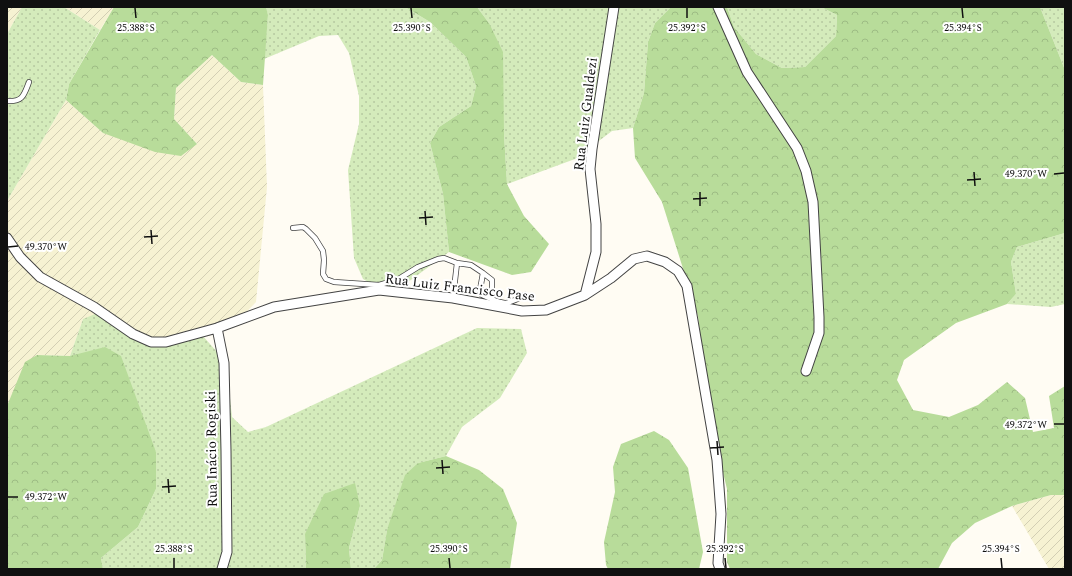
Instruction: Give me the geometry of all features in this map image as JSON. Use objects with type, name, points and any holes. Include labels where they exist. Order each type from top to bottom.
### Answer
[{"type":"street","name":"Rua Luiz Gualdezi","points":[[584,295],[596,252],[596,224],[590,169],[614,7]]},
{"type":"street","points":[[718,7],[747,72],[797,148],[806,171],[813,202],[819,333],[806,370]]},
{"type":"street","name":"Rua Luiz Francisco Pase","points":[[7,238],[20,257],[40,277],[94,307],[132,334],[151,342],[166,342],[217,328],[274,307],[379,290],[453,298],[522,311],[546,310],[584,295],[611,278],[634,259],[647,256],[665,262],[678,271],[687,286],[717,460],[721,514],[718,563],[720,569]]},
{"type":"street","name":"Rua Inácio Rogiski","points":[[217,328],[224,363],[226,451],[227,552],[222,569]]},
{"type":"lane","points":[[7,101],[18,100],[23,96],[29,82]]},
{"type":"lane","points":[[293,228],[303,227],[315,238],[322,251],[324,260],[324,274],[326,279],[334,282],[379,285],[397,280],[418,267],[444,258],[457,263],[471,265],[492,280],[492,299]]},
{"type":"lane","points":[[453,298],[457,263]]},
{"type":"lane","points":[[483,273],[480,290],[482,295],[503,304],[510,303],[525,295]]},
{"type":"shaded area","points":[[7,7],[22,7],[7,34]]},
{"type":"shaded area","points":[[64,7],[114,7],[100,30]]},
{"type":"shaded area","points":[[212,55],[241,82],[263,85],[267,187],[256,302],[238,321],[152,343],[83,319],[70,356],[37,355],[7,406],[7,201],[66,100],[103,133],[197,144],[174,119],[176,88]]},
{"type":"shaded area","points":[[1051,495],[1065,495],[1065,569],[1049,569],[1012,506]]},
{"type":"green space","points":[[22,7],[64,7],[100,30],[69,84],[66,100],[7,201],[7,34]]},
{"type":"green space","points":[[114,7],[266,7],[268,15],[263,85],[241,82],[212,55],[176,88],[174,119],[197,144],[181,156],[155,152],[103,133],[66,100],[69,84]]},
{"type":"green space","points":[[266,7],[405,7],[430,22],[466,57],[476,86],[471,106],[439,127],[430,143],[443,194],[449,252],[404,285],[379,288],[363,279],[354,258],[348,170],[359,124],[359,96],[349,53],[338,35],[319,36],[264,59],[268,16]]},
{"type":"green space","points":[[405,7],[477,7],[489,23],[503,52],[504,134],[507,184],[524,216],[549,244],[531,272],[512,275],[449,252],[443,194],[430,143],[439,127],[471,106],[476,86],[466,57],[430,22]]},
{"type":"green space","points":[[477,7],[671,7],[655,23],[648,42],[644,93],[633,128],[612,131],[575,159],[507,184],[504,134],[489,23]]},
{"type":"green space","points":[[671,7],[727,7],[734,27],[756,54],[782,68],[805,67],[836,36],[837,15],[821,7],[1040,7],[1065,70],[1065,233],[1017,247],[1011,262],[1016,294],[1007,304],[956,323],[904,360],[897,380],[913,410],[949,417],[978,405],[1007,382],[1025,398],[1033,432],[1054,428],[1049,396],[1065,386],[1065,495],[1051,495],[1012,506],[975,523],[952,543],[938,569],[730,569],[727,562],[727,489],[710,419],[698,316],[662,202],[635,158],[633,128],[644,93],[648,42],[655,23]]},
{"type":"green space","points":[[727,7],[821,7],[837,15],[836,36],[805,67],[782,68],[756,54],[734,27]]},
{"type":"green space","points":[[1040,7],[1065,7],[1065,70]]},
{"type":"green space","points":[[1065,233],[1065,304],[1051,307],[1007,304],[1016,294],[1011,262],[1017,247]]},
{"type":"green space","points":[[100,312],[152,343],[202,335],[226,362],[232,417],[248,432],[266,427],[477,328],[521,329],[527,353],[500,398],[462,427],[446,456],[418,463],[387,530],[382,560],[374,569],[351,568],[349,548],[360,506],[305,534],[306,569],[103,569],[101,558],[138,527],[156,489],[156,452],[70,356],[83,319]]},
{"type":"green space","points":[[105,347],[121,356],[156,452],[156,489],[138,527],[101,558],[103,569],[7,569],[7,406],[25,362],[37,355],[70,356]]},
{"type":"green space","points":[[654,431],[669,440],[688,468],[703,552],[699,569],[608,569],[606,565],[604,542],[615,492],[613,467],[621,444]]},
{"type":"green space","points":[[446,456],[479,470],[503,489],[517,523],[510,569],[374,569],[382,560],[387,530],[405,475],[418,463]]},
{"type":"green space","points":[[355,483],[360,506],[349,548],[351,569],[306,569],[305,534],[324,494]]}]
